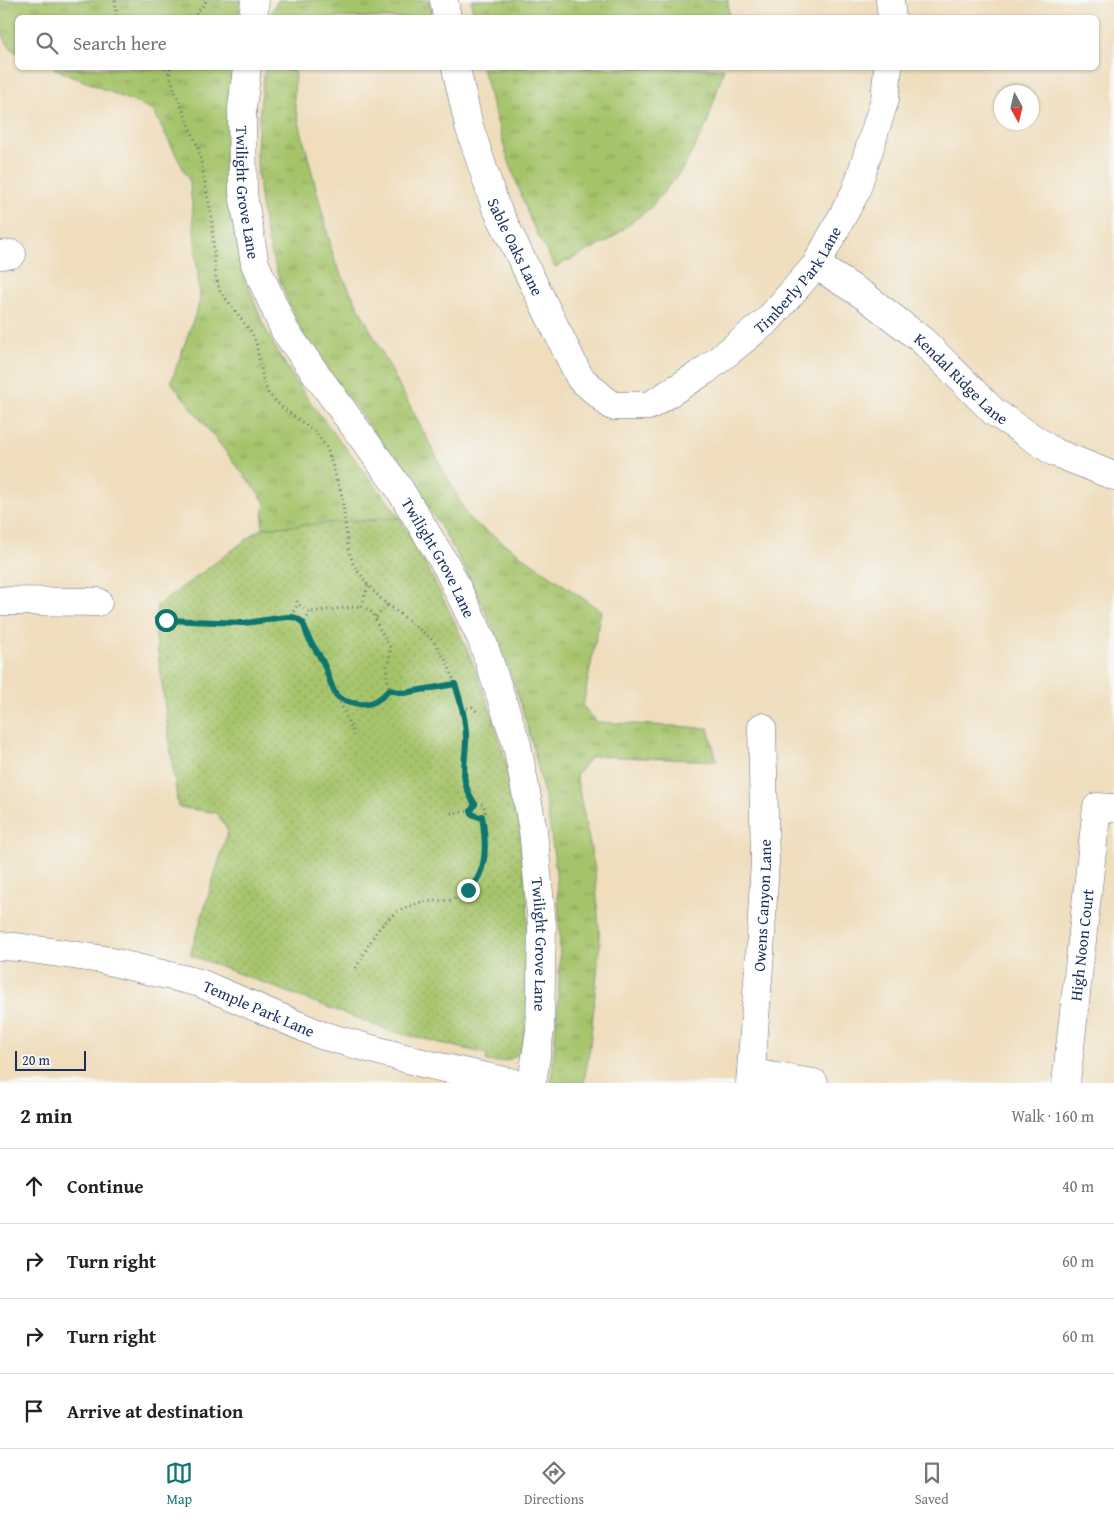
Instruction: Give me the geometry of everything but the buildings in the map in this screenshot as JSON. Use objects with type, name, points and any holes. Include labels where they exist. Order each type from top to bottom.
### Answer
[{"type":"street","points":[[253,15],[255,0]]},
{"type":"street","points":[[444,0],[446,15]]},
{"type":"street","points":[[890,0],[892,15]]},
{"type":"street","name":"Twilight Grove Lane","points":[[247,70],[242,108],[243,194],[255,264],[285,331],[399,488],[447,567],[482,640],[517,745],[533,830],[542,925],[540,1030],[532,1083]]},
{"type":"street","name":"Sable Oaks Lane","points":[[456,70],[469,126],[496,205],[580,378],[612,406]]},
{"type":"street","name":"Timberly Park Lane","points":[[612,406],[649,406],[706,370],[768,320],[816,265],[856,191],[885,99],[888,70]]},
{"type":"street","name":"Kendal Ridge Lane","points":[[816,265],[866,298],[922,340],[994,412],[1054,452],[1114,476]]},
{"type":"street","points":[[0,602],[98,602]]},
{"type":"street","name":"Owens Canyon Lane","points":[[750,1078],[765,860],[762,727]]},
{"type":"street","name":"High Noon Court","points":[[1066,1083],[1106,808]]},
{"type":"street","name":"Temple Park Lane","points":[[0,946],[100,959],[200,983],[321,1035],[426,1064],[514,1083]]},
{"type":"street","points":[[750,1078],[814,1083]]},
{"type":"path","points":[[115,0],[117,15]]},
{"type":"path","points":[[195,15],[207,0]]},
{"type":"path","points":[[356,968],[376,932],[391,916],[400,910],[421,902],[452,900],[475,884],[484,859],[485,840],[482,816],[486,811],[485,807],[475,804],[464,781],[466,728],[460,698],[448,664],[433,640],[387,605],[368,585],[362,606]]},
{"type":"path","points":[[290,616],[298,602],[310,612],[362,606],[376,617],[379,628],[390,647],[386,669],[389,690],[377,700],[364,704],[344,700],[337,696]]},
{"type":"path","points":[[376,617],[387,605]]},
{"type":"path","points":[[304,624],[310,612]]},
{"type":"path","points":[[154,618],[243,623],[290,616],[297,618],[304,624],[306,633],[323,662],[354,735]]},
{"type":"path","points":[[389,690],[404,693],[455,684]]},
{"type":"path","points":[[471,811],[475,804]]},
{"type":"path","points":[[451,813],[471,811]]},
{"type":"path","points":[[471,811],[475,816],[482,816]]},
{"type":"green space","points":[[0,0],[240,0],[239,15],[15,15],[15,52],[11,49],[4,37]]},
{"type":"green space","points":[[278,0],[429,0],[432,15],[271,15]]},
{"type":"green space","points":[[471,0],[728,0],[729,15],[474,15]]},
{"type":"green space","points":[[58,70],[234,70],[226,138],[226,178],[240,254],[253,299],[271,340],[299,387],[400,518],[262,528],[265,502],[171,382],[200,301],[190,182],[153,110]]},
{"type":"green space","points":[[265,70],[295,70],[294,102],[335,262],[469,519],[601,611],[583,706],[597,722],[708,728],[717,761],[592,756],[576,775],[595,870],[600,943],[590,1046],[584,1083],[551,1083],[560,956],[555,868],[549,821],[540,776],[515,686],[480,600],[459,558],[409,480],[319,359],[288,301],[272,255],[261,207],[257,160]]},
{"type":"green space","points":[[483,70],[723,70],[707,124],[682,170],[650,208],[608,241],[555,267],[530,220],[506,153]]},
{"type":"green space","points":[[400,518],[447,606],[468,651],[498,734],[516,810],[526,887],[528,925],[527,1003],[525,1034],[522,1046],[517,1055],[505,1061],[486,1061],[487,1054],[390,1031],[190,955],[228,831],[217,813],[178,807],[155,631],[157,606],[262,528]]},
{"type":"route","points":[[166,620],[253,623],[290,616],[297,618],[304,624],[306,633],[321,658],[337,696],[355,703],[369,704],[384,696],[389,690],[404,693],[455,684],[466,728],[463,765],[464,781],[475,804],[471,811],[472,814],[479,817],[482,816],[485,840],[483,865],[478,879],[468,890]]}]
